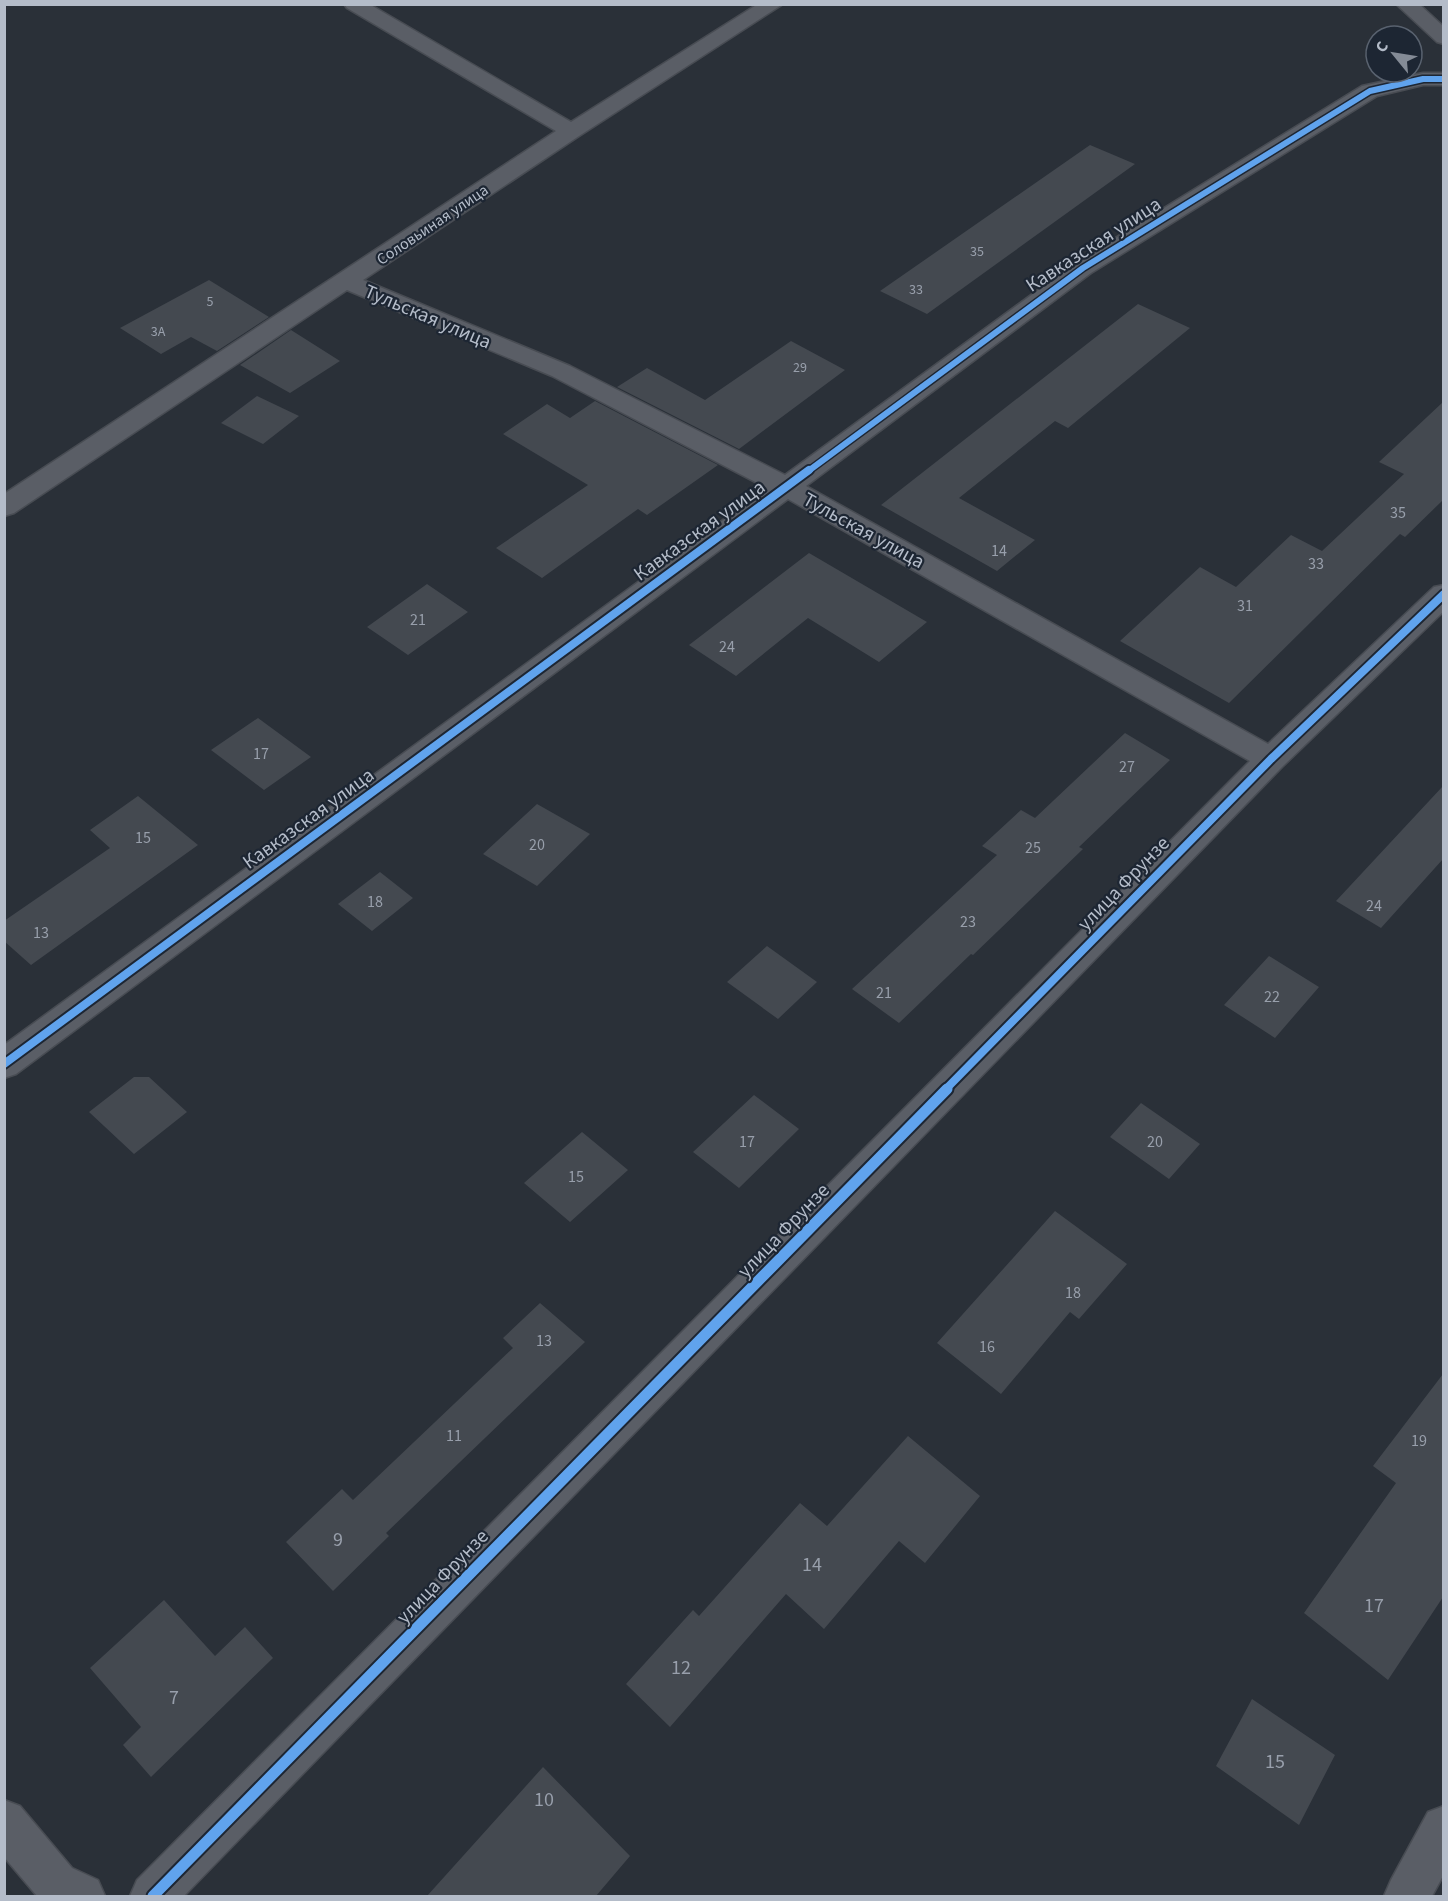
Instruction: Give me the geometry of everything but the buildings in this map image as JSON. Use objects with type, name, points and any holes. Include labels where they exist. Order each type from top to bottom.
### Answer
[{"type":"street","points":[[354,4],[571,132]]},
{"type":"street","name":"Соловьиная улица","points":[[4,507],[571,132],[773,4]]},
{"type":"street","points":[[1406,4],[1443,38]]},
{"type":"street","name":"Кавказская улица","points":[[4,1064],[1093,262],[1370,91],[1423,80],[1443,80]]},
{"type":"street","name":"Тульская улица","points":[[346,282],[561,371],[787,487],[1270,759]]},
{"type":"street","name":"улица Фрунзе","points":[[153,1896],[1270,759],[1443,594]]},
{"type":"street","points":[[4,1821],[56,1884],[82,1896]]},
{"type":"street","points":[[1407,1896],[1443,1828]]},
{"type":"cycle path","points":[[4,1064],[1083,268],[1370,91],[1423,79],[1444,79]]},
{"type":"cycle path","points":[[153,1896],[1271,759],[1444,594]]}]
